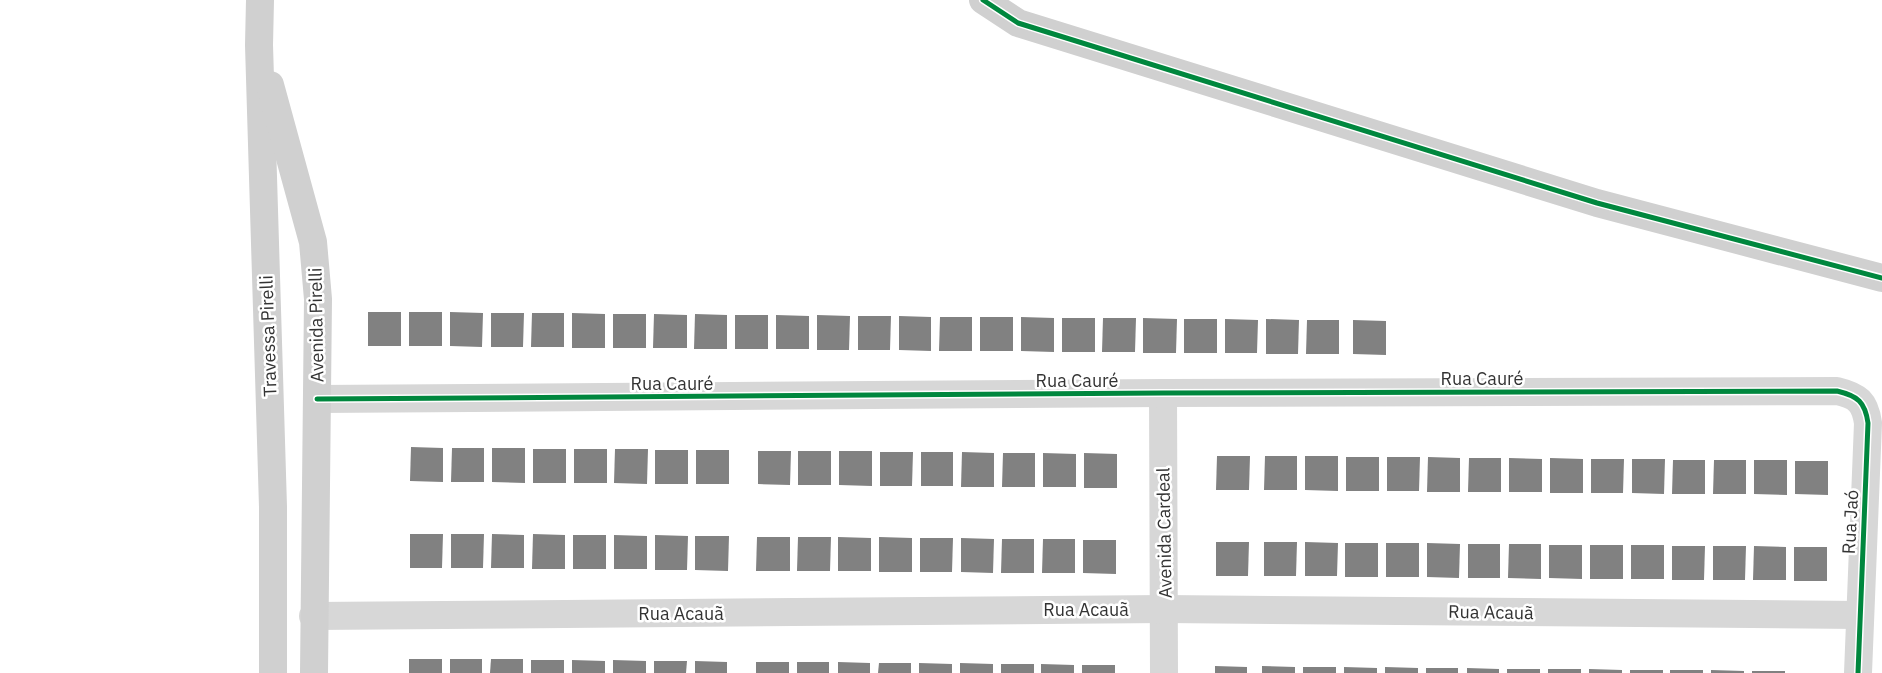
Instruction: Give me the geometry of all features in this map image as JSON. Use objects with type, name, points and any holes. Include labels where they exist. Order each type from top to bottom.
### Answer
[{"type":"street","name":"Travessa Pirelli","points":[[260,0],[259,45],[272,507],[273,673]]},
{"type":"street","points":[[983,0],[1018,23],[1597,203],[1882,278]]},
{"type":"street","name":"Avenida Pirelli","points":[[259,45],[313,242],[318,299],[313,616],[314,673]]},
{"type":"street","name":"Rua Cauré","points":[[317,399],[1163,393],[1837,391]]},
{"type":"street","name":"Rua Jaó","points":[[1837,391],[1852,394],[1860,402],[1866,410],[1868,424],[1858,673]]},
{"type":"street","name":"Avenida Cardeal","points":[[1163,393],[1164,673]]},
{"type":"street","name":"Rua Acauã","points":[[313,616],[1164,609],[1859,615]]},
{"type":"building","points":[[368,312],[401,312],[401,346],[368,346]]},
{"type":"building","points":[[409,312],[442,312],[442,346],[409,346]]},
{"type":"building","points":[[450,312],[483,313],[482,347],[450,346]]},
{"type":"building","points":[[491,313],[524,313],[523,347],[491,347]]},
{"type":"building","points":[[532,313],[564,313],[564,347],[531,347]]},
{"type":"building","points":[[572,313],[605,314],[605,348],[572,348]]},
{"type":"building","points":[[613,314],[646,314],[646,348],[613,348]]},
{"type":"building","points":[[654,314],[687,315],[687,348],[653,348]]},
{"type":"building","points":[[695,314],[727,315],[727,349],[694,349]]},
{"type":"building","points":[[735,315],[768,315],[768,349],[735,349]]},
{"type":"building","points":[[776,315],[809,316],[809,349],[776,349]]},
{"type":"building","points":[[817,315],[850,316],[849,350],[817,350]]},
{"type":"building","points":[[858,316],[891,316],[890,350],[858,350]]},
{"type":"building","points":[[899,316],[931,317],[931,351],[899,350]]},
{"type":"building","points":[[940,317],[972,317],[972,351],[939,351]]},
{"type":"building","points":[[980,317],[1013,317],[1013,351],[980,351]]},
{"type":"building","points":[[1021,317],[1054,318],[1054,352],[1021,351]]},
{"type":"building","points":[[1062,318],[1095,318],[1095,352],[1062,352]]},
{"type":"building","points":[[1103,318],[1136,318],[1135,352],[1102,352]]},
{"type":"building","points":[[1143,318],[1177,319],[1176,353],[1143,353]]},
{"type":"building","points":[[1184,319],[1217,319],[1217,353],[1184,353]]},
{"type":"building","points":[[1225,319],[1258,320],[1257,353],[1225,353]]},
{"type":"building","points":[[1266,319],[1299,320],[1298,354],[1266,354]]},
{"type":"building","points":[[1307,320],[1339,320],[1339,354],[1306,354]]},
{"type":"building","points":[[1353,320],[1386,321],[1386,355],[1353,354]]},
{"type":"building","points":[[411,447],[443,448],[443,482],[410,481]]},
{"type":"building","points":[[452,448],[484,448],[484,482],[451,482]]},
{"type":"building","points":[[492,448],[525,448],[525,483],[492,482]]},
{"type":"building","points":[[533,449],[566,449],[566,483],[533,483]]},
{"type":"building","points":[[574,449],[607,449],[607,483],[574,483]]},
{"type":"building","points":[[615,449],[648,449],[647,484],[614,483]]},
{"type":"building","points":[[655,450],[688,450],[688,484],[655,484]]},
{"type":"building","points":[[696,450],[729,450],[729,484],[696,484]]},
{"type":"building","points":[[758,451],[791,451],[790,485],[758,484]]},
{"type":"building","points":[[798,451],[831,451],[831,485],[798,485]]},
{"type":"building","points":[[839,451],[872,451],[872,486],[839,485]]},
{"type":"building","points":[[880,452],[913,452],[912,486],[880,486]]},
{"type":"building","points":[[921,452],[953,452],[953,486],[921,486]]},
{"type":"building","points":[[962,452],[994,453],[994,487],[961,487]]},
{"type":"building","points":[[1003,453],[1035,453],[1035,487],[1002,487]]},
{"type":"building","points":[[1043,453],[1076,454],[1076,487],[1043,487]]},
{"type":"building","points":[[1084,453],[1117,454],[1117,488],[1084,488]]},
{"type":"building","points":[[1217,456],[1250,456],[1249,490],[1216,490]]},
{"type":"building","points":[[1265,456],[1297,456],[1297,490],[1264,490]]},
{"type":"building","points":[[1305,456],[1338,456],[1338,491],[1305,490]]},
{"type":"building","points":[[1346,457],[1379,457],[1379,491],[1346,491]]},
{"type":"building","points":[[1387,457],[1420,457],[1419,491],[1387,491]]},
{"type":"building","points":[[1428,457],[1460,458],[1460,492],[1427,492]]},
{"type":"building","points":[[1469,458],[1501,458],[1501,492],[1468,492]]},
{"type":"building","points":[[1509,458],[1542,459],[1542,492],[1509,492]]},
{"type":"building","points":[[1550,458],[1583,459],[1583,493],[1550,493]]},
{"type":"building","points":[[1591,459],[1624,459],[1623,493],[1591,493]]},
{"type":"building","points":[[1632,459],[1665,459],[1664,494],[1632,493]]},
{"type":"building","points":[[1673,460],[1705,460],[1705,494],[1672,494]]},
{"type":"building","points":[[1714,460],[1746,460],[1746,494],[1713,494]]},
{"type":"building","points":[[1754,460],[1787,460],[1787,495],[1754,494]]},
{"type":"building","points":[[1795,461],[1828,461],[1828,495],[1795,494]]},
{"type":"building","points":[[410,534],[443,534],[442,568],[410,568]]},
{"type":"building","points":[[451,534],[484,534],[483,568],[451,568]]},
{"type":"building","points":[[492,534],[524,535],[524,568],[491,568]]},
{"type":"building","points":[[533,534],[565,535],[565,569],[532,569]]},
{"type":"building","points":[[573,535],[606,535],[606,569],[573,569]]},
{"type":"building","points":[[614,535],[647,536],[647,569],[614,569]]},
{"type":"building","points":[[655,535],[688,536],[687,570],[655,570]]},
{"type":"building","points":[[695,536],[729,536],[728,571],[695,570]]},
{"type":"building","points":[[757,537],[790,537],[790,571],[756,571]]},
{"type":"building","points":[[798,537],[831,537],[830,571],[797,571]]},
{"type":"building","points":[[838,537],[871,538],[871,571],[838,571]]},
{"type":"building","points":[[879,537],[912,538],[912,572],[879,572]]},
{"type":"building","points":[[920,538],[953,538],[952,572],[920,572]]},
{"type":"building","points":[[961,538],[994,539],[993,573],[961,572]]},
{"type":"building","points":[[1002,539],[1034,539],[1034,573],[1001,573]]},
{"type":"building","points":[[1043,539],[1075,539],[1075,573],[1042,573]]},
{"type":"building","points":[[1083,540],[1116,540],[1116,574],[1083,573]]},
{"type":"building","points":[[1216,542],[1249,542],[1248,576],[1216,576]]},
{"type":"building","points":[[1264,542],[1297,542],[1296,576],[1264,576]]},
{"type":"building","points":[[1305,542],[1338,543],[1337,576],[1305,576]]},
{"type":"building","points":[[1345,543],[1378,543],[1378,577],[1345,577]]},
{"type":"building","points":[[1386,543],[1419,543],[1419,577],[1386,577]]},
{"type":"building","points":[[1427,543],[1460,544],[1459,578],[1427,577]]},
{"type":"building","points":[[1468,544],[1500,544],[1500,578],[1468,578]]},
{"type":"building","points":[[1509,544],[1541,544],[1541,579],[1508,578]]},
{"type":"building","points":[[1549,545],[1582,545],[1582,579],[1549,578]]},
{"type":"building","points":[[1590,545],[1623,545],[1623,579],[1590,579]]},
{"type":"building","points":[[1631,545],[1664,545],[1664,579],[1631,579]]},
{"type":"building","points":[[1672,546],[1705,546],[1704,580],[1672,580]]},
{"type":"building","points":[[1713,546],[1746,546],[1745,580],[1713,580]]},
{"type":"building","points":[[1754,546],[1786,547],[1786,580],[1753,580]]},
{"type":"building","points":[[1794,547],[1827,547],[1827,581],[1794,581]]},
{"type":"building","points":[[409,659],[442,659],[442,673],[409,673]]},
{"type":"building","points":[[450,659],[482,659],[482,673],[450,673]]},
{"type":"building","points":[[491,659],[523,659],[523,673],[490,673]]},
{"type":"building","points":[[531,660],[564,660],[564,673],[531,673]]},
{"type":"building","points":[[572,660],[605,661],[605,673],[572,673]]},
{"type":"building","points":[[613,660],[646,661],[646,673],[613,673]]},
{"type":"building","points":[[654,661],[687,661],[686,673],[654,673]]},
{"type":"building","points":[[695,661],[727,662],[727,673],[695,673]]},
{"type":"building","points":[[756,662],[789,662],[789,673],[756,673]]},
{"type":"building","points":[[797,662],[829,662],[829,673],[797,673]]},
{"type":"building","points":[[838,662],[870,663],[870,673],[838,673]]},
{"type":"building","points":[[879,663],[911,663],[911,673],[878,673]]},
{"type":"building","points":[[919,663],[952,664],[952,673],[919,673]]},
{"type":"building","points":[[960,663],[993,664],[993,673],[960,673]]},
{"type":"building","points":[[1001,664],[1034,664],[1034,673],[1001,673]]},
{"type":"building","points":[[1041,664],[1074,665],[1074,673],[1041,673]]},
{"type":"building","points":[[1082,665],[1115,665],[1115,673],[1082,673]]},
{"type":"building","points":[[1215,666],[1247,667],[1247,673],[1215,673]]},
{"type":"building","points":[[1262,666],[1295,667],[1295,673],[1262,673]]},
{"type":"building","points":[[1303,667],[1336,667],[1336,673],[1303,673]]},
{"type":"building","points":[[1344,667],[1377,668],[1377,673],[1344,673]]},
{"type":"building","points":[[1385,667],[1418,668],[1418,673],[1385,673]]},
{"type":"building","points":[[1426,668],[1458,668],[1458,673],[1426,673]]},
{"type":"building","points":[[1467,668],[1499,669],[1499,673],[1467,673]]},
{"type":"building","points":[[1507,669],[1540,669],[1540,673],[1507,673]]},
{"type":"building","points":[[1548,669],[1581,669],[1581,673],[1548,673]]},
{"type":"building","points":[[1589,669],[1622,670],[1622,673],[1589,673]]},
{"type":"building","points":[[1630,670],[1663,670],[1663,673],[1630,673]]},
{"type":"building","points":[[1670,670],[1703,670],[1703,673],[1670,673]]},
{"type":"building","points":[[1711,670],[1744,671],[1744,673],[1711,673]]},
{"type":"building","points":[[1752,671],[1785,671],[1785,673],[1752,673]]},
{"type":"cycle path","points":[[983,0],[1018,23],[1597,203],[1882,278]]},
{"type":"cycle path","points":[[317,399],[1163,393],[1837,391],[1850,395],[1859,401],[1865,410],[1868,423],[1858,673]]}]
